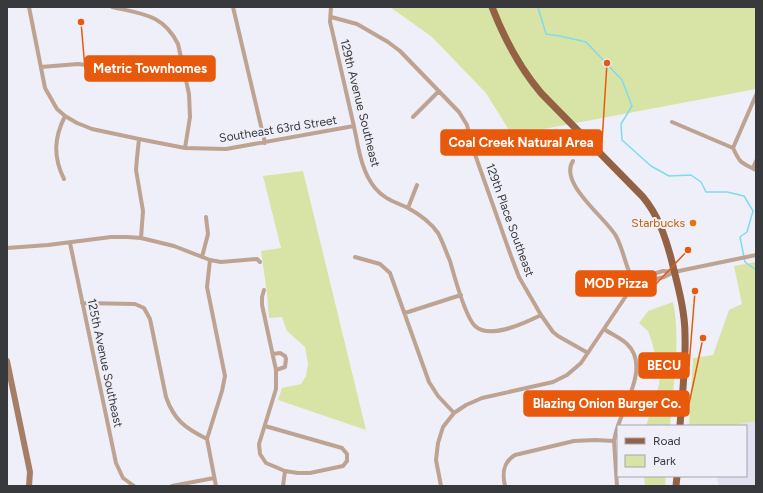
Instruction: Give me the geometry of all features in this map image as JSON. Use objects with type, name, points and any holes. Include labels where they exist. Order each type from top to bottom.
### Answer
[{"type":"main road","points":[[492,7],[509,44],[529,78],[541,93],[649,204],[664,233],[684,316],[685,334],[680,425]]},
{"type":"street","points":[[29,7],[45,88],[57,109],[65,116],[58,130],[56,152],[57,163],[64,179]]},
{"type":"street","points":[[112,7],[150,16],[165,25],[171,31],[178,44],[190,94],[190,117],[185,148]]},
{"type":"street","points":[[233,7],[264,143]]},
{"type":"street","name":"129th Avenue Southeast","points":[[331,7],[330,17],[332,30],[362,162],[374,187],[388,200],[408,208],[425,220],[437,233],[445,247],[470,319],[476,328],[493,331],[516,327],[540,315]]},
{"type":"street","name":"129th Place Southeast","points":[[330,17],[357,24],[388,42],[400,51],[459,112],[467,125],[472,146],[512,261],[540,315],[546,324],[558,336],[588,353]]},
{"type":"street","points":[[41,67],[78,64],[119,69]]},
{"type":"street","points":[[413,117],[439,91]]},
{"type":"street","points":[[733,148],[756,95]]},
{"type":"street","name":"Southeast 63rd Street","points":[[65,116],[92,129],[139,140],[185,148],[226,149],[354,126]]},
{"type":"street","points":[[672,122],[733,148],[737,158],[743,165],[754,169],[756,161]]},
{"type":"street","points":[[139,140],[136,170],[143,211],[141,238]]},
{"type":"street","points":[[573,161],[570,174],[578,192],[615,235],[622,251],[626,269],[635,284]]},
{"type":"street","points":[[408,208],[417,185]]},
{"type":"street","points":[[202,257],[208,234],[206,217]]},
{"type":"street","points":[[7,248],[21,246],[36,247],[111,237],[141,238],[174,246],[210,260],[227,262],[257,258],[260,262]]},
{"type":"street","name":"125th Avenue Southeast","points":[[70,243],[116,463],[120,473],[129,483],[134,486]]},
{"type":"street","points":[[635,284],[664,277],[674,272],[750,255],[756,255]]},
{"type":"street","points":[[356,257],[384,266],[390,273],[429,382],[438,396],[454,412]]},
{"type":"street","points":[[210,260],[207,287],[225,376],[222,391],[207,439],[216,486]]},
{"type":"street","points":[[441,486],[436,460],[438,443],[443,427],[454,412],[482,398],[553,382],[576,369],[635,284],[643,277],[663,271],[674,272]]},
{"type":"street","points":[[264,290],[262,305],[276,370],[276,389],[259,444],[260,454],[266,463],[285,471],[303,473],[338,468],[345,464],[347,454],[345,450],[338,446],[265,426]]},
{"type":"street","points":[[405,313],[461,295]]},
{"type":"street","points":[[82,302],[127,303],[135,304],[144,308],[150,319],[168,404],[183,425],[207,439]]},
{"type":"street","points":[[604,329],[627,344],[636,360],[637,368],[635,382],[617,425]]},
{"type":"street","points":[[273,354],[280,353],[285,356],[286,359],[285,366],[276,370]]},
{"type":"street","points":[[7,361],[10,393],[30,472],[29,486]]},
{"type":"street","points":[[617,426],[614,441],[617,486]]},
{"type":"street","points":[[505,486],[503,478],[504,467],[510,458],[515,455],[574,441],[614,441]]},
{"type":"street","points":[[283,486],[285,471]]},
{"type":"street","points":[[172,486],[214,478]]},
{"type":"shaded area","points":[[756,421],[756,486],[719,486],[716,477],[747,477],[747,425],[734,425]]},
{"type":"green space","points":[[390,7],[756,7],[756,89],[512,135],[486,93],[432,37]]},
{"type":"green space","points":[[303,171],[366,430],[278,400],[282,388],[301,384],[306,376],[308,364],[305,347],[287,331],[282,317],[269,318],[261,251],[281,248],[263,176]]},
{"type":"green space","points":[[756,262],[756,421],[734,425],[689,425],[693,358],[713,355],[729,310],[742,304],[734,266]]},
{"type":"green space","points":[[673,302],[676,348],[670,425],[646,425],[659,385],[660,375],[648,331],[639,323],[648,311]]},
{"type":"green space","points":[[644,477],[666,477],[665,486],[645,486]]},
{"type":"waterway","points":[[538,7],[546,34],[586,42],[622,80],[632,106],[621,124],[622,140],[651,166],[669,176],[691,175],[701,182],[706,192],[727,192],[744,196],[753,211],[747,232],[740,237],[745,262],[756,270]]},
{"type":"place","name":"Metric Townhomes","points":[[81,22]]},
{"type":"place","name":"Coal Creek Natural Area","points":[[607,63]]},
{"type":"place","name":"Starbucks","points":[[693,223]]},
{"type":"place","name":"MOD Pizza","points":[[688,250]]},
{"type":"place","name":"BECU","points":[[695,291]]},
{"type":"place","name":"Blazing Onion Burger Co.","points":[[703,338]]}]
